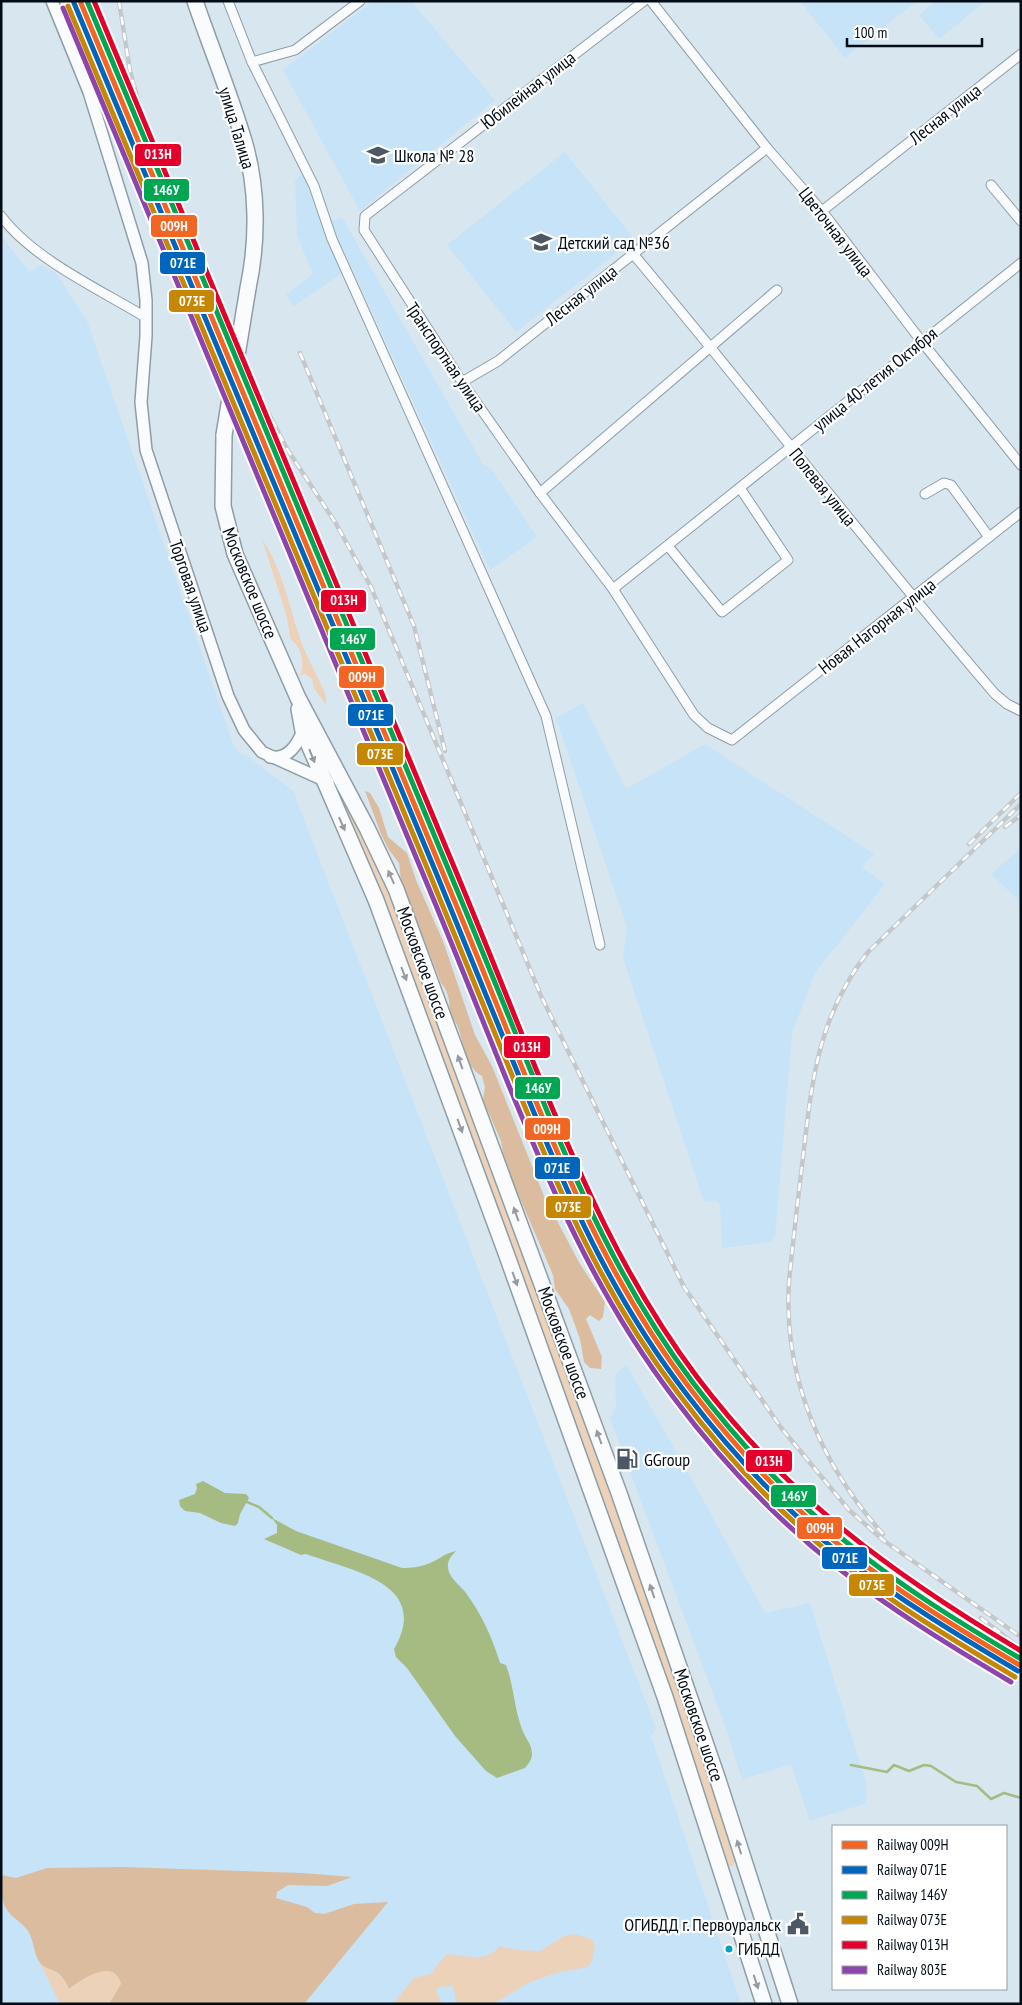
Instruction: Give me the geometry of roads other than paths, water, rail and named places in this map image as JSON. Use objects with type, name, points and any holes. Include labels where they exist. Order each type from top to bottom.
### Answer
[{"type":"main road","name":"улица Талица","points":[[195,1],[244,142],[252,180],[255,246],[224,434]]},
{"type":"main road","name":"Московское шоссе","points":[[224,434],[222,493],[235,554],[298,698],[348,791],[396,888],[622,1502],[718,1780],[790,2004]]},
{"type":"main road","name":"Московское шоссе","points":[[298,698],[303,731],[322,779],[376,900],[412,994],[655,1669],[764,2004]]},
{"type":"main road","points":[[725,1880],[748,1875]]},
{"type":"main road","points":[[730,1902],[754,1894]]},
{"type":"street","name":"Торговая улица","points":[[52,1],[86,84],[131,225],[144,276],[145,318],[141,402],[144,434],[152,472],[228,696],[244,730],[253,744],[267,756],[348,791]]},
{"type":"street","points":[[228,1],[252,62],[314,186],[332,239],[546,716],[600,945]]},
{"type":"street","points":[[252,62],[295,50],[360,1]]},
{"type":"street","name":"Юбилейная улица","points":[[365,216],[644,1]]},
{"type":"street","name":"Цветочная улица","points":[[651,1],[767,148],[822,212],[922,342],[1021,465]]},
{"type":"street","name":"Лесная улица","points":[[822,212],[1021,54]]},
{"type":"street","name":"Лесная улица","points":[[462,382],[498,361],[767,148]]},
{"type":"street","points":[[991,185],[1021,221]]},
{"type":"street","points":[[1,216],[15,234],[36,251],[145,318]]},
{"type":"street","name":"Транспортная улица","points":[[365,216],[364,230],[370,241],[462,382],[540,493],[613,590],[694,715],[708,728],[732,740]]},
{"type":"street","name":"Полевая улица","points":[[634,254],[913,598],[995,694],[1007,704],[1021,711]]},
{"type":"street","name":"улица 40-летия Октября","points":[[613,590],[1021,263]]},
{"type":"street","points":[[540,493],[777,290]]},
{"type":"street","points":[[924,494],[944,483],[952,485],[989,537]]},
{"type":"street","points":[[668,546],[722,612],[788,560],[740,488]]},
{"type":"street","name":"Новая Нагорная улица","points":[[732,740],[1021,512]]},
{"type":"street","points":[[267,756],[275,757],[289,752],[295,747],[303,731]]},
{"type":"waterway","points":[[247,1502],[259,1507],[272,1518]]},
{"type":"waterway","points":[[851,1765],[887,1772],[894,1765],[909,1771],[924,1765],[931,1766],[956,1782],[977,1786],[991,1799],[1004,1793],[1021,1798]]},
{"type":"railway","points":[[119,1],[130,71],[145,125],[247,371],[287,449],[335,522],[371,587],[542,998],[684,1287],[782,1429],[849,1510],[883,1540],[1021,1637]]},
{"type":"railway","points":[[300,353],[414,626],[445,751]]},
{"type":"railway","points":[[969,844],[1021,793]]},
{"type":"railway","points":[[883,1534],[841,1479],[824,1449],[810,1417],[792,1351],[789,1317],[789,1282],[814,1075],[820,1050],[838,1000],[851,976],[868,952],[1021,804]]},
{"type":"railway","points":[[1005,827],[1021,815]]},
{"type":"railway","points":[[981,1618],[1021,1649]]},
{"type":"rail line","name":"009Н","points":[[80,1],[453,897],[544,1122],[580,1202],[619,1280],[641,1318],[692,1391],[746,1456],[786,1497],[827,1535],[869,1568],[933,1612],[1021,1666]]},
{"type":"rail line","name":"146У","points":[[87,1],[566,1155],[602,1235],[644,1311],[694,1384],[729,1428],[767,1470],[807,1509],[870,1561],[912,1591],[1021,1659]]},
{"type":"rail line","name":"013Н","points":[[94,1],[463,888],[553,1110],[606,1228],[626,1266],[671,1341],[697,1377],[732,1421],[769,1461],[845,1531],[886,1562],[929,1593],[1021,1651]]},
{"type":"rail line","name":"071Е","points":[[74,3],[536,1118],[572,1201],[613,1281],[661,1359],[688,1396],[742,1461],[782,1502],[845,1558],[930,1617],[1018,1671]]},
{"type":"rail line","name":"073Е","points":[[68,6],[339,654],[548,1163],[605,1281],[627,1319],[678,1393],[734,1462],[775,1504],[819,1544],[862,1579],[948,1636],[1015,1677]]},
{"type":"rail line","name":"803Е","points":[[63,8],[523,1119],[559,1202],[622,1322],[647,1360],[692,1421],[730,1467],[793,1530],[838,1568],[880,1599],[1011,1682]]},
{"type":"place","name":"Школа № 28","points":[[378,155]]},
{"type":"place","name":"Детский сад №36","points":[[541,242]]},
{"type":"place","name":"GGroup","points":[[627,1459]]},
{"type":"place","name":"ОГИБДД г. Первоуральск","points":[[798,1924]]},
{"type":"place","name":"ГИБДД","points":[[729,1949]]}]
